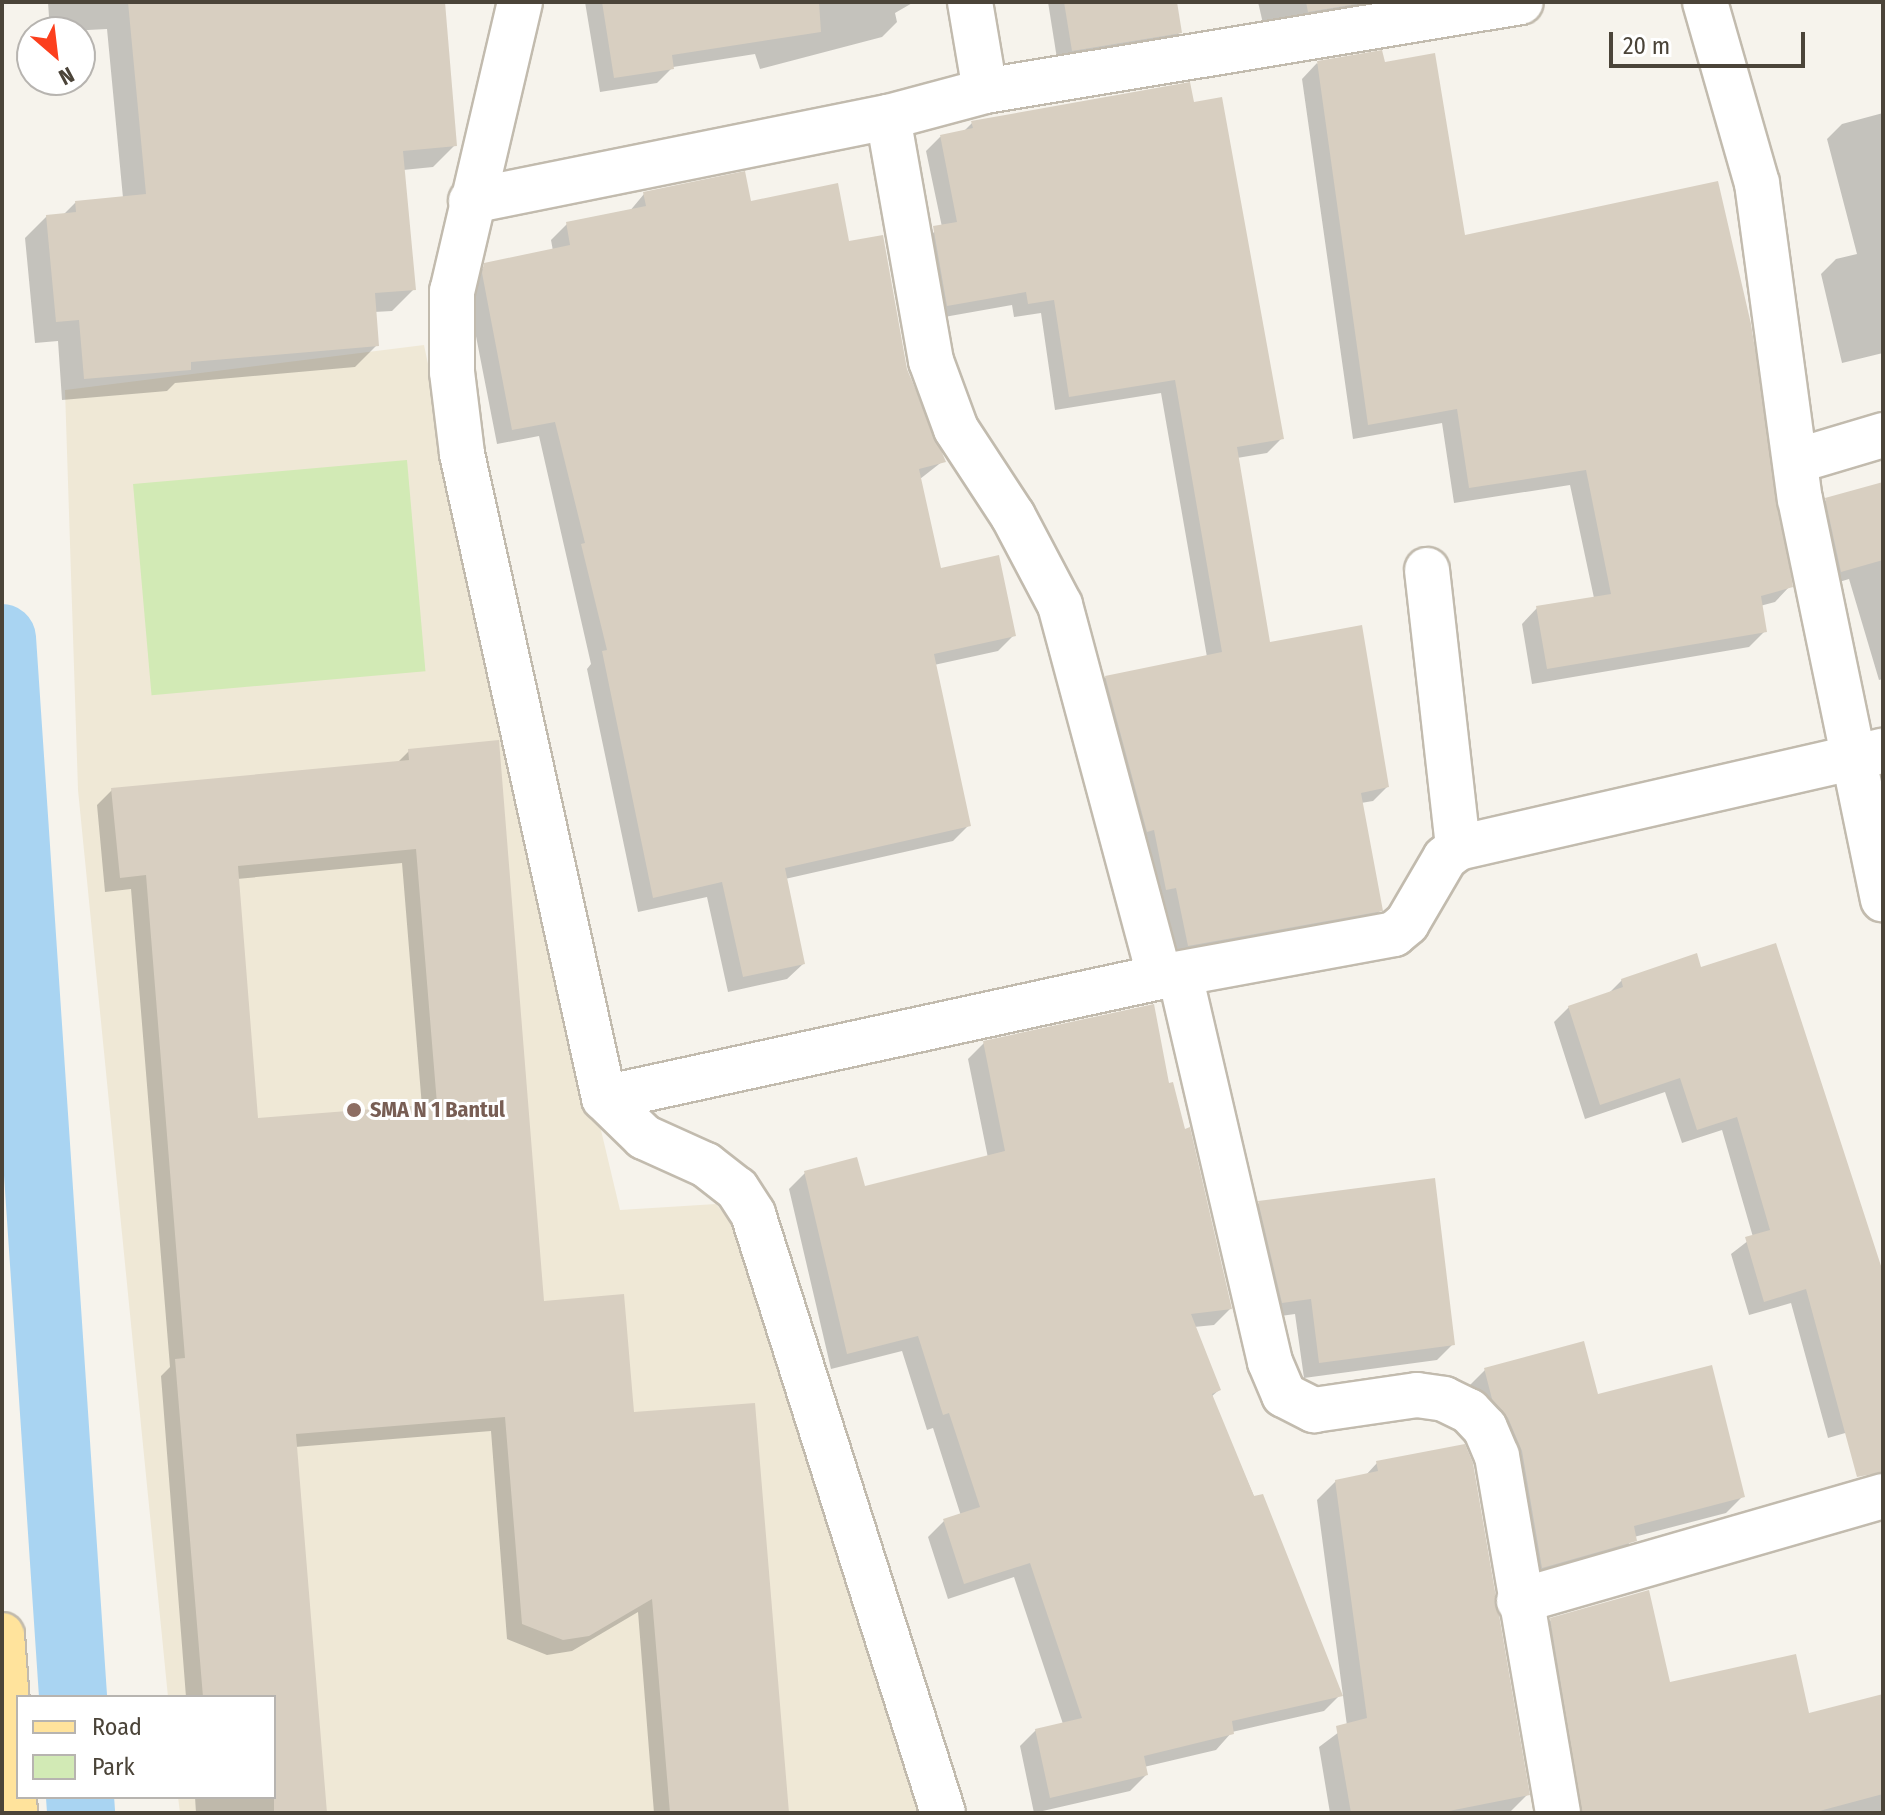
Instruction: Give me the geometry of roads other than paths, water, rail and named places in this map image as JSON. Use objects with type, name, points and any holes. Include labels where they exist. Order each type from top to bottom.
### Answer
[{"type":"main road","points":[[2,1635],[15,1813]]},
{"type":"street","points":[[520,2],[507,73],[471,201],[452,291],[452,372],[462,454],[604,1098],[644,1137],[706,1165],[727,1181],[753,1214],[943,1813]]},
{"type":"street","points":[[970,2],[985,91]]},
{"type":"street","points":[[471,201],[888,117],[985,91],[1521,2]]},
{"type":"street","points":[[1705,2],[1757,183],[1796,461],[1868,755],[1883,900]]},
{"type":"street","points":[[888,117],[931,361],[944,401],[975,461],[1042,565],[1060,605],[1170,976],[1270,1362],[1284,1395],[1314,1410],[1417,1395],[1469,1411],[1485,1428],[1497,1456],[1549,1810]]},
{"type":"street","points":[[1796,461],[1883,435]]},
{"type":"street","points":[[1427,570],[1458,848]]},
{"type":"street","points":[[604,1098],[1170,976],[1394,934],[1407,923],[1445,858],[1458,848],[1868,755]]},
{"type":"street","points":[[1519,1601],[1883,1496]]},
{"type":"waterway","points":[[2,638],[73,1695]]},
{"type":"waterway","points":[[80,1799],[81,1813]]},
{"type":"place","name":"SMA N 1 Bantul","points":[[354,1110]]}]
